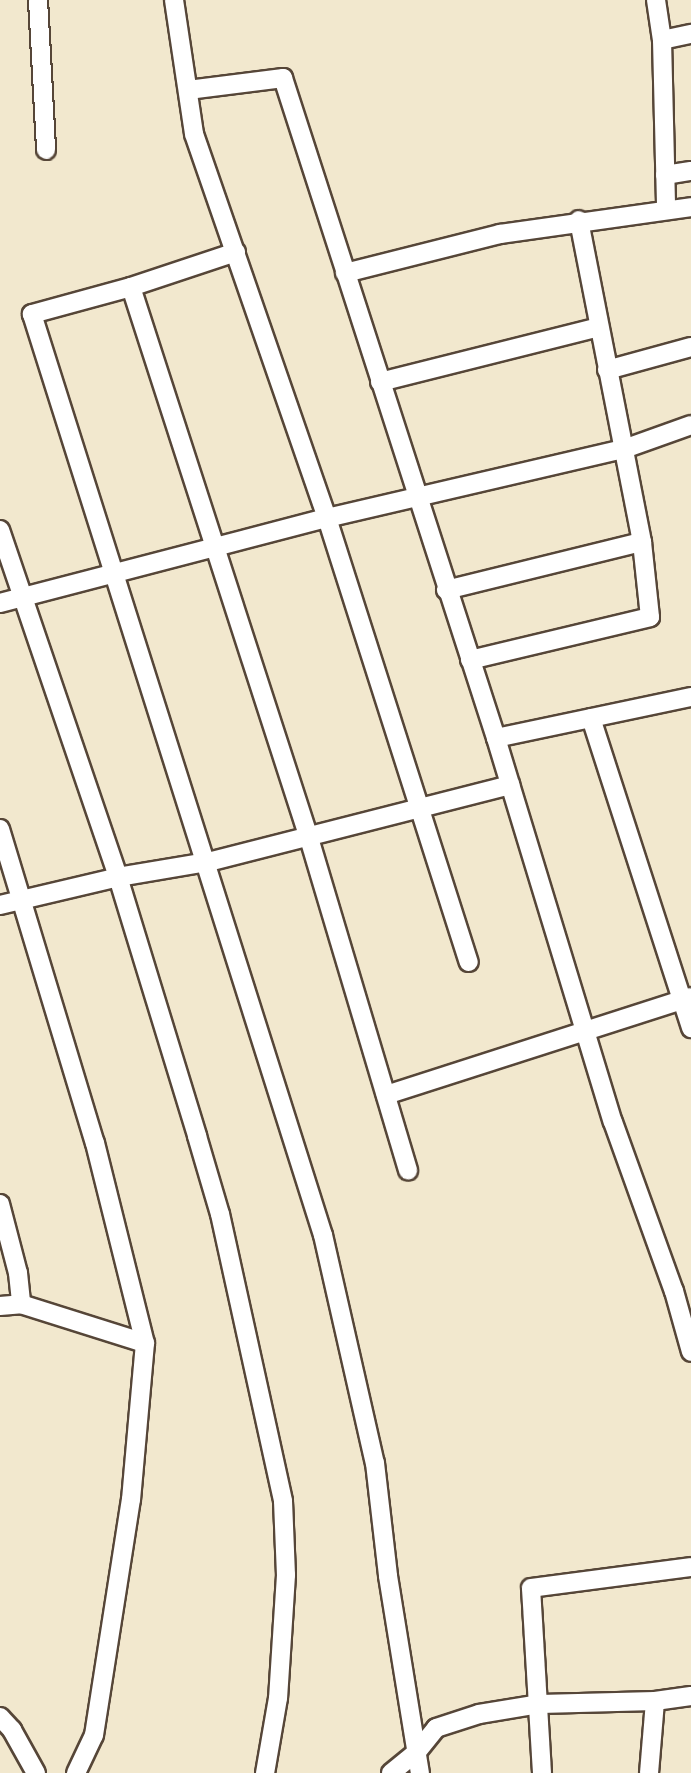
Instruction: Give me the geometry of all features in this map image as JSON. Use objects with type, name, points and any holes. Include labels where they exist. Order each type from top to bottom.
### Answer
[{"type":"street","points":[[38,0],[46,150]]},
{"type":"street","points":[[174,0],[194,134],[327,518],[469,962]]},
{"type":"street","points":[[656,0],[662,40],[666,209]]},
{"type":"street","points":[[662,40],[691,34]]},
{"type":"street","points":[[188,90],[283,78],[496,738],[613,1122],[674,1291],[691,1352]]},
{"type":"street","points":[[665,175],[691,171]]},
{"type":"street","points":[[345,273],[439,248],[579,220],[691,207]]},
{"type":"street","points":[[470,660],[650,617],[642,542],[579,220]]},
{"type":"street","points":[[236,252],[131,287],[32,314],[310,1188],[339,1297],[375,1463],[388,1576],[420,1773]]},
{"type":"street","points":[[131,287],[309,838],[408,1171]]},
{"type":"street","points":[[380,382],[599,327]]},
{"type":"street","points":[[607,370],[691,347]]},
{"type":"street","points":[[0,603],[327,518],[624,449],[691,425]]},
{"type":"street","points":[[0,530],[118,877],[220,1214],[283,1501],[286,1575],[278,1698],[265,1773]]},
{"type":"street","points":[[446,590],[642,542]]},
{"type":"street","points":[[496,738],[691,697]]},
{"type":"street","points":[[591,718],[686,998],[691,1028]]},
{"type":"street","points":[[0,905],[118,877],[208,862],[510,785]]},
{"type":"street","points":[[0,829],[24,898],[95,1143],[145,1343],[131,1499],[99,1704],[94,1735],[76,1773]]},
{"type":"street","points":[[386,1095],[686,998]]},
{"type":"street","points":[[0,1204],[18,1273],[21,1304]]},
{"type":"street","points":[[0,1306],[21,1304],[145,1343]]},
{"type":"street","points":[[542,1773],[531,1588],[691,1567]]},
{"type":"street","points":[[391,1773],[416,1753],[436,1728],[479,1714],[540,1704],[655,1701],[691,1696]]},
{"type":"street","points":[[649,1773],[655,1701]]},
{"type":"street","points":[[0,1717],[12,1730],[36,1773]]}]
